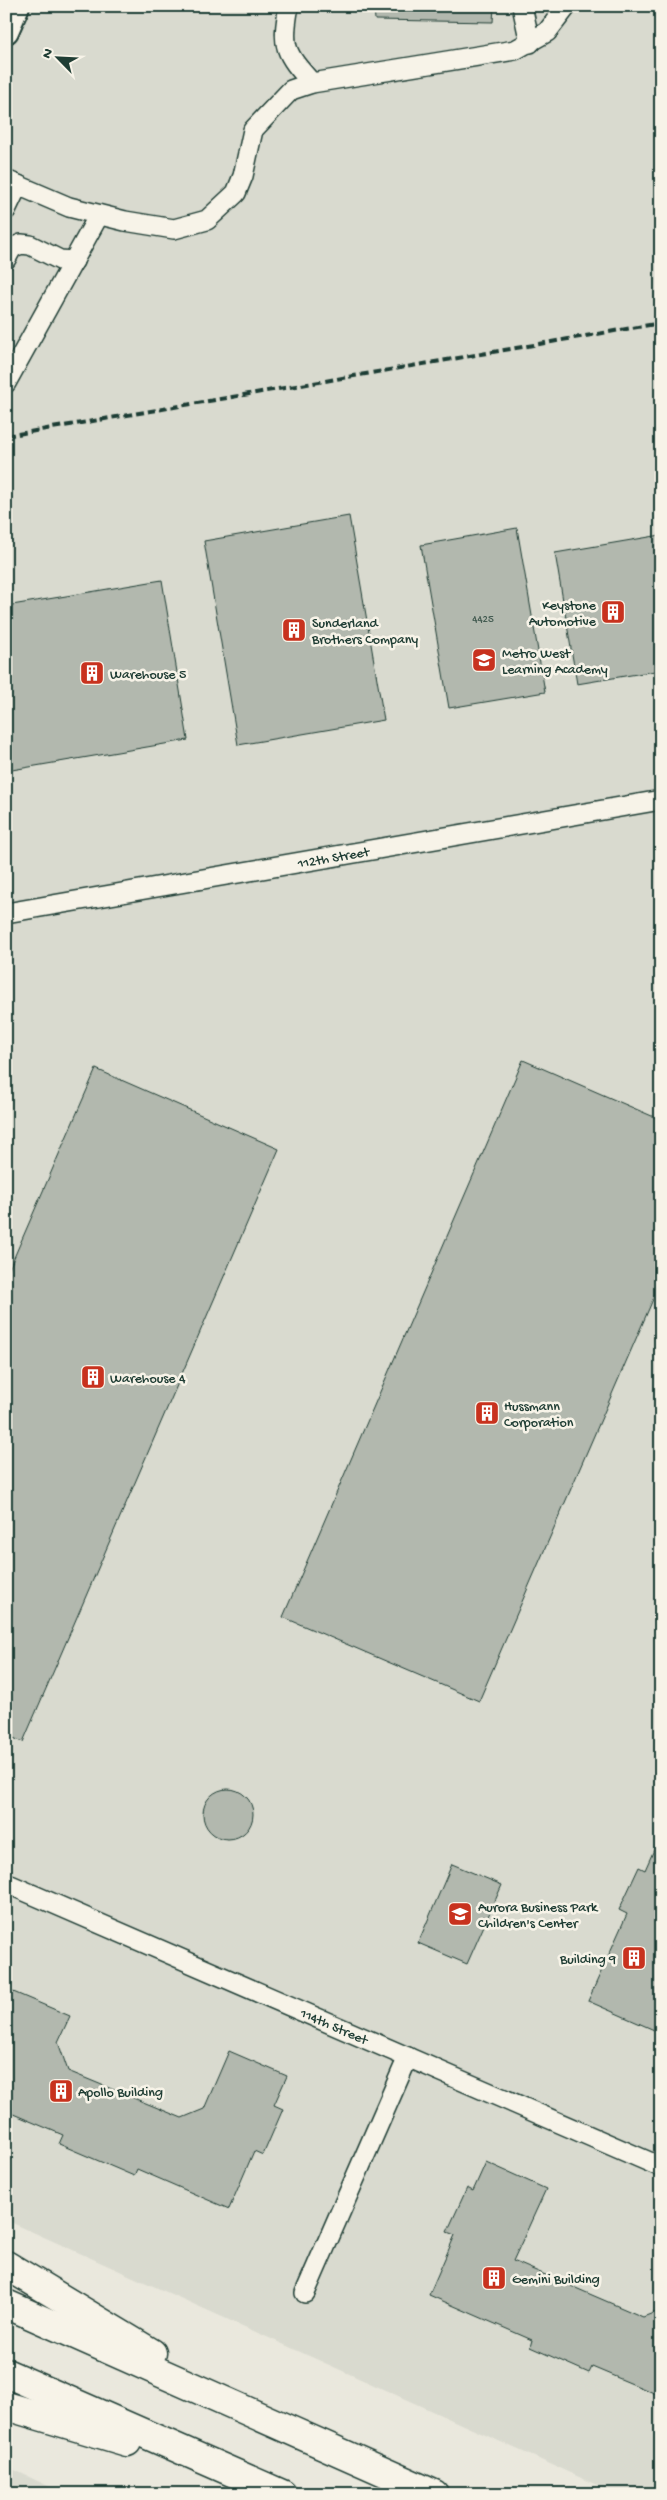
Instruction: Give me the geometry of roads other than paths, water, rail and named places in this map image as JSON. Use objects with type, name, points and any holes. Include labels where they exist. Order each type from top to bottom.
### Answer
[{"type":"highway","points":[[6,2265],[256,2415]]},
{"type":"highway","points":[[6,2304],[434,2494]]},
{"type":"highway","points":[[6,2373],[282,2494]]},
{"type":"highway","points":[[6,2406],[237,2474]]},
{"type":"main road","points":[[6,31],[17,6]]},
{"type":"street","points":[[288,6],[285,48],[294,63],[312,83]]},
{"type":"street","points":[[522,6],[530,43]]},
{"type":"street","points":[[6,210],[12,182],[69,207],[99,215],[174,229],[207,220],[236,193],[244,176],[252,130],[291,90],[312,83],[514,50],[530,43],[547,32],[567,6]]},
{"type":"street","points":[[6,383],[99,215]]},
{"type":"street","points":[[6,259],[12,248],[21,244],[30,245],[60,260],[74,261]]},
{"type":"street","name":"112th Street","points":[[6,913],[661,800]]},
{"type":"street","name":"114th Street","points":[[6,1883],[661,2167]]},
{"type":"street","points":[[304,2293],[408,2057]]},
{"type":"railway","points":[[6,436],[661,323]]},
{"type":"place","name":"Keystone Automotive","points":[[613,612]]},
{"type":"place","name":"Sunderland Brothers Company","points":[[294,630]]},
{"type":"place","name":"Metro West Learning Academy","points":[[484,660]]},
{"type":"place","name":"Warehouse 5","points":[[92,673]]},
{"type":"place","name":"Warehouse 4","points":[[93,1377]]},
{"type":"place","name":"Hussmann Corporation","points":[[487,1413]]},
{"type":"place","name":"Aurora Business Park Children's Center","points":[[460,1914]]},
{"type":"place","name":"Building 9","points":[[634,1958]]},
{"type":"place","name":"Apollo Building","points":[[61,2091]]},
{"type":"place","name":"Gemini Building","points":[[494,2278]]}]
